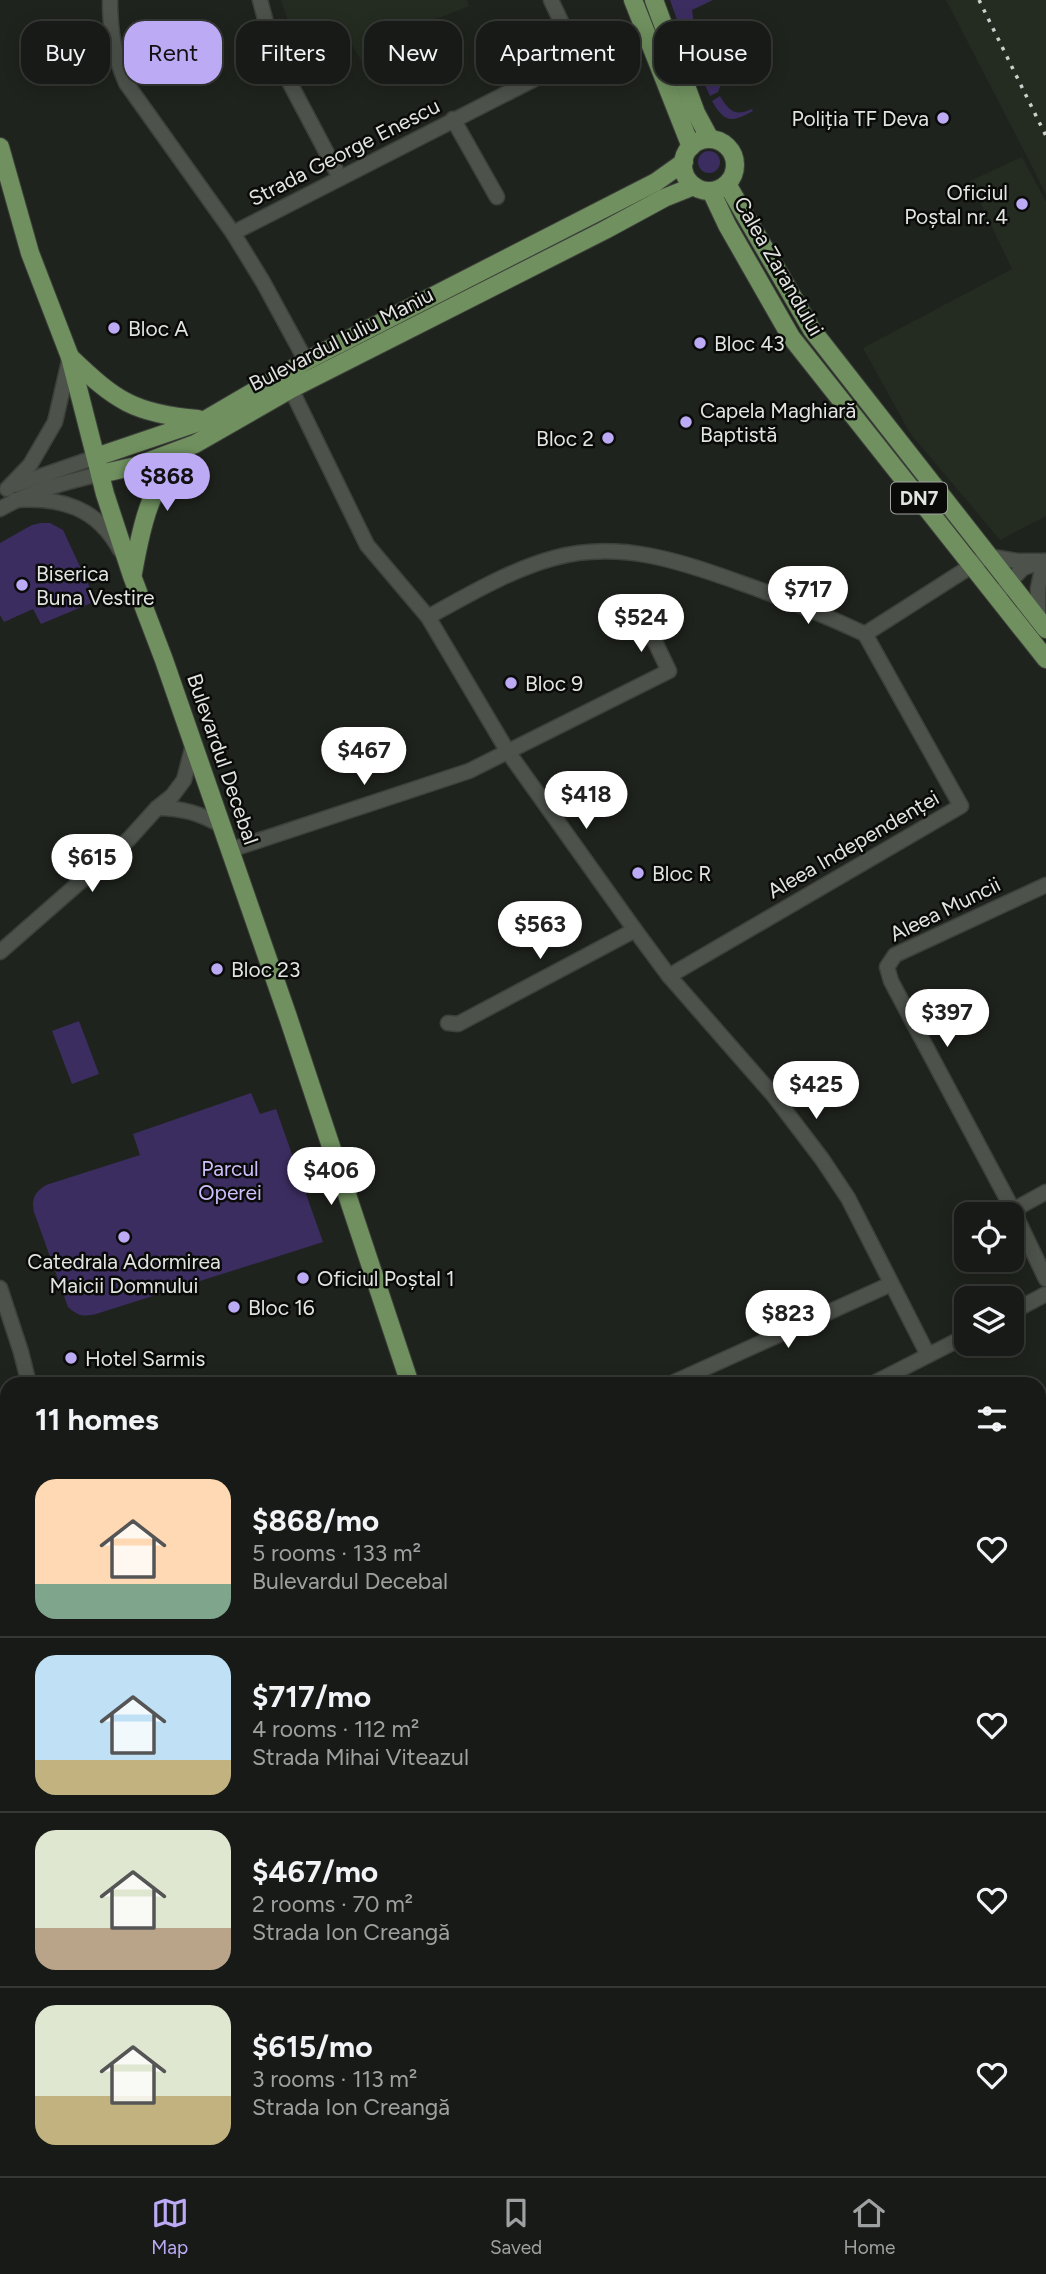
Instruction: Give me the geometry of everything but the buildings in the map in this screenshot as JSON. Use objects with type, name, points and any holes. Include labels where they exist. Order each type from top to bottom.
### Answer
[{"type":"main road","points":[[633,0],[687,155],[686,175],[710,187],[735,169],[732,152],[719,141],[710,139],[696,142],[687,155]]},
{"type":"main road","points":[[654,0],[696,113],[710,139]]},
{"type":"main road","name":"Bulevardul Decebal","points":[[0,147],[30,254],[69,357],[98,466],[132,576],[230,849],[408,1377]]},
{"type":"main road","name":"Bulevardul Iuliu Maniu","points":[[98,466],[205,420],[306,361],[656,182],[687,155]]},
{"type":"main road","name":"Bulevardul Iuliu Maniu","points":[[98,466],[136,466],[195,444],[290,389],[664,198],[710,187]]},
{"type":"main road","name":"Calea Zarandului","points":[[710,187],[979,560],[995,595],[1046,659]]},
{"type":"main road","points":[[69,357],[107,390],[142,411],[205,420]]},
{"type":"main road","points":[[132,576],[140,534],[151,502],[166,472],[195,444]]},
{"type":"main road","name":"Calea Zarandului","points":[[979,560],[1010,584],[1042,624]]},
{"type":"street","points":[[110,0],[111,41],[126,83],[233,233],[306,361]]},
{"type":"street","points":[[260,0],[274,53],[340,178]]},
{"type":"street","name":"Strada George Enescu","points":[[233,233],[564,64],[569,54],[569,46],[551,0]]},
{"type":"street","points":[[453,119],[497,197]]},
{"type":"street","points":[[7,494],[30,465],[55,422],[69,357]]},
{"type":"street","points":[[290,389],[367,545],[428,617],[508,752],[669,976],[774,1096],[822,1159],[848,1198],[928,1355]]},
{"type":"street","name":"Bulevardul Iuliu Maniu","points":[[0,509],[7,494],[70,481],[98,466]]},
{"type":"street","points":[[7,494],[62,502],[94,519],[118,546],[132,576]]},
{"type":"street","points":[[428,617],[528,566],[579,553],[612,551],[651,555],[695,566],[806,606],[865,634],[979,560],[1045,560]]},
{"type":"street","points":[[995,595],[1010,584],[1031,578],[1045,560]]},
{"type":"street","points":[[1042,624],[1038,587],[1045,560]]},
{"type":"street","points":[[230,849],[468,771],[669,671],[645,621]]},
{"type":"street","name":"Aleea Independenței","points":[[669,976],[961,806],[865,634]]},
{"type":"street","points":[[0,952],[129,839],[157,808],[172,796],[184,780],[193,745]]},
{"type":"street","points":[[157,808],[180,808],[203,815],[222,826]]},
{"type":"street","name":"Aleea Muncii","points":[[1009,1202],[891,981],[887,967],[895,955],[1046,885]]},
{"type":"street","points":[[448,1023],[458,1024],[635,930]]},
{"type":"street","points":[[1024,1204],[1046,1192]]},
{"type":"street","name":"Aleea Muncii","points":[[1024,1233],[1046,1279]]},
{"type":"street","points":[[685,1377],[891,1284]]},
{"type":"street","points":[[0,1288],[27,1377]]},
{"type":"street","points":[[1024,1306],[1046,1294]]},
{"type":"street","points":[[886,1377],[954,1342]]},
{"type":"shaded area","points":[[281,0],[467,0],[469,6],[431,21],[364,21],[362,62],[350,41],[350,21],[288,21]]},
{"type":"shaded area","points":[[946,0],[1046,0],[1046,195],[1036,174]]},
{"type":"shaded area","points":[[1022,157],[1046,202],[1046,516],[1000,540],[910,433],[863,348],[1012,269],[970,181]]},
{"type":"green space","points":[[670,0],[713,0],[692,10],[694,21],[678,21]]},
{"type":"green space","points":[[705,84],[721,84],[718,92],[710,96]]},
{"type":"green space","points":[[720,96],[733,111],[753,111],[739,118],[729,119],[721,114],[712,101]]},
{"type":"green space","points":[[709,151],[717,154],[720,162],[717,170],[709,173],[701,170],[698,162],[701,154]]},
{"type":"green space","points":[[50,523],[63,530],[96,601],[41,624],[33,609],[4,622],[0,615],[0,543],[32,525]]},
{"type":"green space","points":[[79,1021],[99,1074],[72,1084],[52,1031]]},
{"type":"green space","name":"Parcul Operei","points":[[251,1093],[260,1114],[276,1109],[323,1242],[96,1314],[81,1315],[68,1307],[34,1212],[33,1203],[37,1193],[46,1185],[140,1155],[133,1134]]},
{"type":"railway","points":[[979,0],[1046,136]]},
{"type":"place","name":"Poliția TF Deva","points":[[943,118]]},
{"type":"place","name":"Oficiul Poștal nr. 4","points":[[1022,204]]},
{"type":"place","name":"Bloc A","points":[[114,328]]},
{"type":"place","name":"Bloc 43","points":[[700,343]]},
{"type":"place","name":"Capela Maghiară Baptistă","points":[[686,422]]},
{"type":"place","name":"Bloc 2","points":[[608,438]]},
{"type":"place","name":"Biserica Buna Vestire","points":[[22,585]]},
{"type":"place","name":"Bloc 9","points":[[511,683]]},
{"type":"place","name":"Bloc R","points":[[638,873]]},
{"type":"place","name":"Bloc 23","points":[[217,969]]},
{"type":"place","name":"Catedrala Adormirea Maicii Domnului","points":[[124,1237]]},
{"type":"place","name":"Oficiul Poștal 1","points":[[303,1278]]},
{"type":"place","name":"Bloc 16","points":[[234,1307]]},
{"type":"place","name":"Hotel Sarmis","points":[[71,1358]]}]
